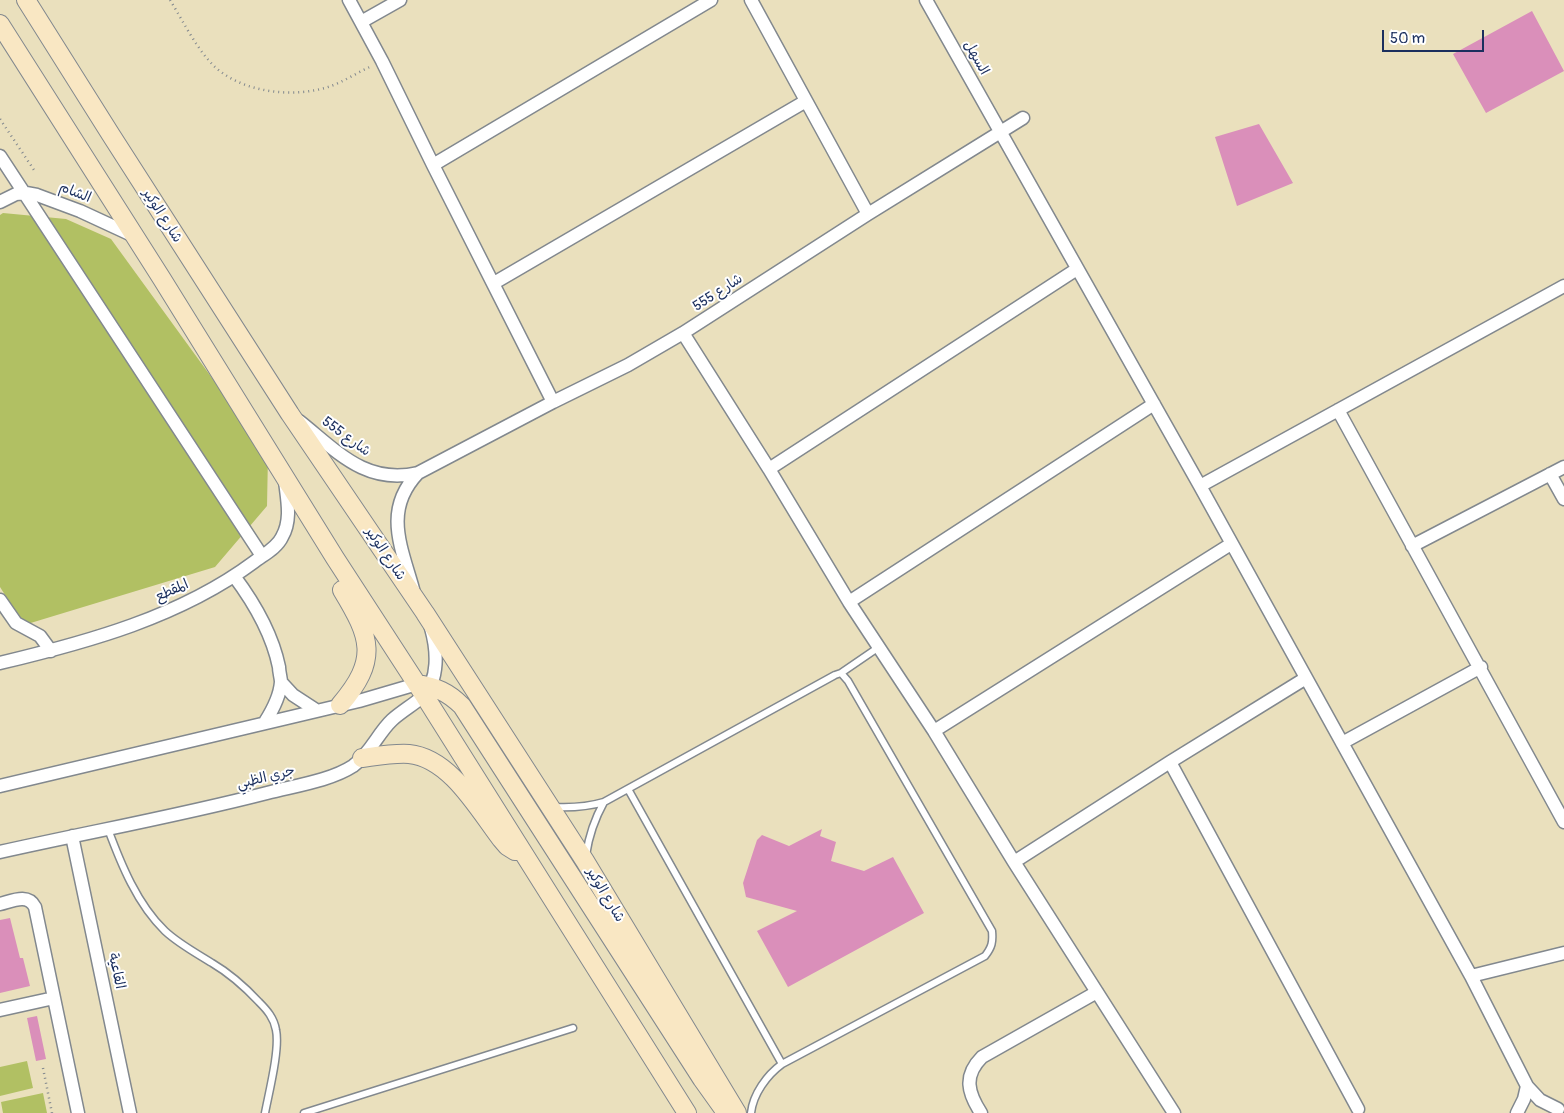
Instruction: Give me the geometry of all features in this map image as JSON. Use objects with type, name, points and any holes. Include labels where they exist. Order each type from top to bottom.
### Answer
[{"type":"main road","name":"شارع الوكير","points":[[26,0],[121,152],[290,414],[420,605],[549,806],[738,1113]]},
{"type":"main road","points":[[0,24],[136,237],[335,558],[423,688],[523,853],[687,1113]]},
{"type":"main road","points":[[335,558],[334,570],[337,581],[362,627],[366,645],[366,660],[361,676],[352,691],[340,705]]},
{"type":"main road","points":[[423,688],[442,690],[453,696],[462,706],[702,1079],[727,1113]]},
{"type":"main road","points":[[362,758],[409,754],[420,756],[438,766],[454,778],[507,846],[514,851],[523,853]]},
{"type":"street","points":[[349,0],[382,61],[553,402]]},
{"type":"street","points":[[361,22],[400,0]]},
{"type":"street","points":[[433,165],[712,0]]},
{"type":"street","points":[[751,0],[868,214]]},
{"type":"street","name":"السهل","points":[[926,0],[1200,486],[1471,976],[1527,1086]]},
{"type":"street","points":[[494,284],[806,101]]},
{"type":"street","name":"شارع 555","points":[[290,414],[349,461],[366,470],[381,475],[396,476],[418,473],[628,365],[683,334],[868,214],[1022,118]]},
{"type":"street","points":[[0,156],[262,556]]},
{"type":"street","points":[[0,202],[16,194],[26,193]]},
{"type":"street","name":"الشام","points":[[26,193],[37,195],[80,211],[136,237]]},
{"type":"street","points":[[769,469],[1077,269]]},
{"type":"street","points":[[1200,486],[1564,286]]},
{"type":"street","points":[[683,334],[769,469],[849,602],[934,731],[1014,862],[1174,1113]]},
{"type":"street","points":[[849,602],[1154,404]]},
{"type":"street","points":[[1338,410],[1481,668],[1559,800],[1564,822]]},
{"type":"street","points":[[1412,546],[1564,467]]},
{"type":"street","name":"شارع 555","points":[[418,473],[404,490],[396,521],[420,605]]},
{"type":"street","points":[[1550,474],[1564,499]]},
{"type":"street","name":"المقطع","points":[[0,663],[90,640],[164,612],[202,595],[234,576],[262,556],[280,540],[286,529],[288,515],[284,476]]},
{"type":"street","points":[[934,731],[1231,544]]},
{"type":"street","points":[[234,576],[249,595],[270,636],[277,659],[281,682],[265,722]]},
{"type":"street","points":[[0,600],[16,623],[40,636],[51,650]]},
{"type":"street","points":[[0,786],[316,710],[423,688],[435,667],[435,644],[432,630],[420,605]]},
{"type":"street","points":[[1342,743],[1481,668]]},
{"type":"street","points":[[1014,862],[1306,678]]},
{"type":"street","points":[[281,682],[293,695],[316,710]]},
{"type":"street","name":"جري الظبي","points":[[0,852],[216,806],[310,782],[346,770],[362,758],[386,726],[423,688]]},
{"type":"street","points":[[1170,762],[1358,1109]]},
{"type":"street","name":"القاعية","points":[[72,836],[130,1113]]},
{"type":"street","points":[[0,904],[24,898],[33,903],[78,1113]]},
{"type":"street","points":[[1471,976],[1564,952]]},
{"type":"street","points":[[981,1113],[969,1089],[970,1075],[977,1062],[982,1057],[1097,992]]},
{"type":"street","points":[[0,1010],[54,998]]},
{"type":"street","points":[[1527,1086],[1540,1100],[1561,1109]]},
{"type":"street","points":[[1517,1113],[1524,1099],[1527,1086]]},
{"type":"street","points":[[1541,1113],[1561,1109]]},
{"type":"lane","points":[[549,806],[571,808],[604,802],[835,675],[841,674],[879,648]]},
{"type":"lane","points":[[751,1113],[756,1095],[772,1072],[782,1064],[985,956],[991,949],[993,942],[992,931],[848,681],[841,674]]},
{"type":"lane","points":[[628,789],[782,1064]]},
{"type":"lane","points":[[584,861],[588,836],[604,802]]},
{"type":"lane","points":[[108,829],[127,874],[155,920],[176,940],[213,963],[237,981],[268,1012],[273,1020],[277,1043],[265,1113]]},
{"type":"lane","points":[[304,1113],[573,1028]]},
{"type":"path","points":[[170,0],[198,46],[213,65],[234,80],[257,89],[282,93],[307,92],[331,85],[382,61]]},
{"type":"path","points":[[0,119],[36,173]]},
{"type":"path","points":[[43,1068],[52,1113]]},
{"type":"green space","points":[[3,213],[66,219],[111,239],[268,455],[267,506],[215,567],[24,625],[0,587],[0,215]]},
{"type":"green space","points":[[27,1061],[33,1088],[0,1096],[0,1067]]},
{"type":"green space","points":[[43,1093],[47,1113],[3,1113],[1,1102]]},
{"type":"building","points":[[1532,11],[1564,71],[1486,113],[1453,54]]},
{"type":"building","points":[[1259,124],[1293,183],[1237,206],[1215,137]]},
{"type":"building","points":[[822,829],[820,836],[836,842],[831,861],[864,871],[893,857],[924,913],[788,987],[757,931],[797,911],[746,897],[743,883],[757,840],[762,835],[789,846]]},
{"type":"building","points":[[10,918],[20,958],[23,958],[30,986],[0,993],[0,920]]},
{"type":"building","points":[[37,1016],[46,1059],[36,1061],[27,1018]]}]
